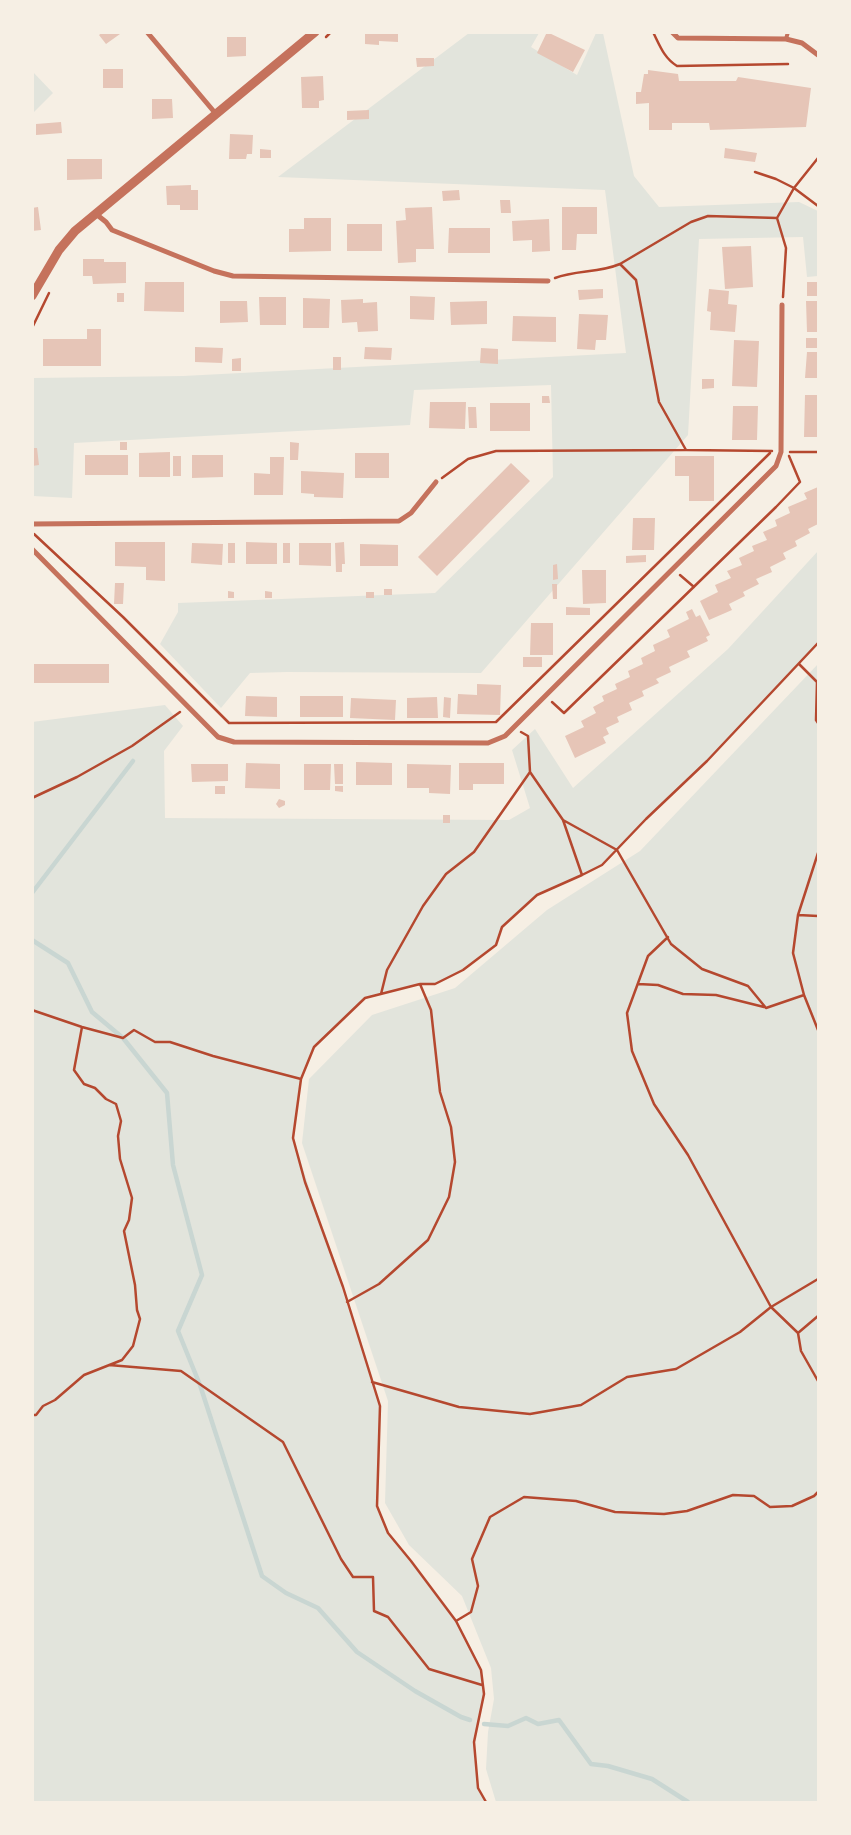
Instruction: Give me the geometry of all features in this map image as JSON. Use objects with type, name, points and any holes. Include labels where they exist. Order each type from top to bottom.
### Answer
[{"type":"street","points":[[147,32],[216,114]]},
{"type":"street","points":[[32,296],[59,250],[75,231],[315,32]]},
{"type":"street","points":[[672,32],[678,38],[786,39],[802,42],[818,55]]},
{"type":"street","points":[[96,213],[112,230],[214,271],[234,276],[548,281]]},
{"type":"street","points":[[32,549],[218,737],[234,742],[488,743],[498,740],[776,466],[781,452],[782,306]]},
{"type":"street","points":[[32,524],[399,521],[411,513],[436,482]]},
{"type":"lane","points":[[786,39],[788,32]]},
{"type":"path","points":[[324,39],[332,32]]},
{"type":"path","points":[[653,32],[664,54],[669,61],[677,66],[788,64]]},
{"type":"path","points":[[782,306],[786,248],[777,218],[794,188],[818,158]]},
{"type":"path","points":[[755,172],[794,188],[818,206]]},
{"type":"path","points":[[548,281],[568,273],[609,269],[691,222],[708,216],[777,218]]},
{"type":"path","points":[[620,264],[636,280],[659,402],[686,450]]},
{"type":"path","points":[[32,328],[49,292]]},
{"type":"path","points":[[436,482],[468,459],[496,450],[781,452]]},
{"type":"path","points":[[32,533],[123,617],[229,723],[496,722],[771,452]]},
{"type":"path","points":[[545,695],[564,713],[800,482],[788,452],[818,452]]},
{"type":"path","points":[[672,569],[694,587]]},
{"type":"path","points":[[486,1802],[478,1788],[474,1742],[484,1694],[481,1670],[456,1621],[388,1534],[376,1506],[380,1406],[347,1302],[305,1182],[293,1138],[301,1079],[314,1047],[365,998],[420,984],[435,984],[463,970],[496,945],[502,927],[537,895],[582,876],[602,864],[707,761],[818,643]]},
{"type":"path","points":[[799,664],[817,682],[818,723]]},
{"type":"path","points":[[32,798],[77,778],[132,746],[187,707]]},
{"type":"path","points":[[512,728],[528,736],[530,772],[563,820],[582,876]]},
{"type":"path","points":[[381,994],[387,970],[423,906],[446,874],[474,852],[530,772]]},
{"type":"path","points":[[563,820],[617,850],[671,944],[702,969],[748,986],[766,1008]]},
{"type":"path","points":[[818,853],[798,915],[794,953],[804,995],[818,1030]]},
{"type":"path","points":[[798,915],[818,916]]},
{"type":"path","points":[[668,937],[648,956],[627,1013],[632,1051],[654,1104],[688,1155],[771,1307],[798,1333],[801,1351],[818,1381]]},
{"type":"path","points":[[347,1302],[379,1284],[428,1240],[449,1197],[455,1162],[451,1127],[440,1092],[431,1010],[420,984]]},
{"type":"path","points":[[638,984],[658,986],[684,994],[716,996],[766,1008],[804,995]]},
{"type":"path","points":[[32,1010],[82,1027],[123,1038],[134,1030],[154,1042],[170,1042],[213,1056],[301,1079]]},
{"type":"path","points":[[32,1415],[36,1415],[43,1406],[55,1400],[84,1375],[122,1360],[132,1346],[140,1319],[124,1231],[132,1198],[120,1159],[118,1136],[121,1121],[116,1104],[106,1099],[95,1088],[84,1084],[74,1070],[82,1027]]},
{"type":"path","points":[[372,1382],[459,1407],[530,1414],[581,1405],[627,1377],[676,1369],[740,1332],[771,1307],[818,1279]]},
{"type":"path","points":[[798,1333],[818,1316]]},
{"type":"path","points":[[109,1365],[181,1371],[283,1442],[342,1560],[353,1577],[373,1577],[374,1612],[388,1617],[429,1669],[482,1686]]},
{"type":"path","points":[[456,1621],[471,1612],[478,1586],[472,1559],[490,1518],[524,1497],[576,1502],[616,1512],[664,1514],[687,1511],[733,1495],[754,1496],[770,1506],[792,1506],[814,1496],[818,1492]]},
{"type":"shaded area","points":[[469,33],[539,33],[531,47],[577,75],[596,33],[603,33],[634,176],[659,207],[799,202],[818,211],[818,276],[807,277],[803,237],[699,239],[688,435],[481,673],[250,673],[221,708],[160,644],[178,612],[178,603],[435,593],[553,477],[551,385],[414,390],[410,425],[74,443],[72,498],[33,496],[32,379],[183,376],[626,353],[605,190],[278,177]]},
{"type":"shaded area","points":[[33,72],[53,93],[33,113]]},
{"type":"shaded area","points":[[818,551],[818,643],[707,761],[646,819],[602,865],[537,895],[502,927],[496,945],[463,970],[435,984],[420,984],[365,998],[314,1047],[301,1079],[293,1138],[380,1406],[377,1506],[388,1533],[456,1621],[481,1670],[484,1694],[474,1742],[478,1788],[486,1802],[33,1802],[32,722],[165,705],[183,726],[164,751],[165,818],[509,820],[530,808],[512,750],[535,729],[573,788],[728,649]]},
{"type":"shaded area","points":[[818,664],[818,1802],[496,1802],[486,1769],[488,1732],[494,1699],[491,1668],[462,1596],[409,1545],[385,1503],[388,1401],[302,1143],[309,1079],[372,1015],[455,988],[547,910],[640,851]]},
{"type":"building","points":[[103,32],[119,32],[120,34],[106,44],[99,35]]},
{"type":"building","points":[[365,32],[398,32],[398,42],[379,41],[379,45],[365,44]]},
{"type":"building","points":[[547,32],[585,50],[573,72],[537,53]]},
{"type":"building","points":[[227,37],[246,37],[246,56],[227,57]]},
{"type":"building","points":[[416,58],[434,58],[434,66],[417,67]]},
{"type":"building","points":[[103,69],[123,69],[123,88],[103,88]]},
{"type":"building","points":[[648,70],[678,74],[679,81],[736,81],[738,77],[811,88],[806,127],[710,130],[709,123],[672,123],[672,130],[649,130],[649,103],[636,104],[636,92],[641,92],[644,74],[648,74]]},
{"type":"building","points":[[323,76],[324,100],[319,101],[319,108],[302,108],[301,77]]},
{"type":"building","points":[[152,99],[172,99],[173,118],[152,119]]},
{"type":"building","points":[[369,110],[369,119],[347,120],[347,111]]},
{"type":"building","points":[[61,122],[62,133],[36,135],[36,124]]},
{"type":"building","points":[[230,134],[253,135],[252,154],[247,154],[246,159],[229,159]]},
{"type":"building","points":[[725,148],[757,153],[755,162],[724,158]]},
{"type":"building","points":[[260,149],[271,150],[271,158],[260,158]]},
{"type":"building","points":[[67,159],[102,159],[102,179],[67,180]]},
{"type":"building","points":[[191,185],[191,190],[198,190],[198,210],[180,210],[180,205],[167,205],[166,186]]},
{"type":"building","points":[[459,190],[460,200],[443,201],[442,191]]},
{"type":"building","points":[[500,200],[510,200],[511,213],[501,213]]},
{"type":"building","points":[[38,207],[41,230],[32,231],[32,208]]},
{"type":"building","points":[[432,207],[434,249],[416,249],[416,262],[398,263],[396,221],[406,220],[405,208]]},
{"type":"building","points":[[562,207],[597,207],[597,234],[577,234],[576,250],[562,250]]},
{"type":"building","points":[[304,218],[331,218],[331,251],[289,252],[289,229],[304,229]]},
{"type":"building","points":[[549,219],[550,251],[532,252],[532,240],[513,241],[512,221]]},
{"type":"building","points":[[347,224],[382,224],[382,251],[347,251]]},
{"type":"building","points":[[449,228],[490,228],[490,253],[448,253]]},
{"type":"building","points":[[751,246],[753,287],[725,289],[722,247]]},
{"type":"building","points":[[83,259],[104,259],[104,262],[126,262],[126,283],[93,284],[92,276],[83,276]]},
{"type":"building","points":[[145,282],[184,282],[184,312],[144,311]]},
{"type":"building","points":[[807,282],[818,282],[818,296],[807,296]]},
{"type":"building","points":[[603,289],[603,298],[579,300],[578,290]]},
{"type":"building","points":[[709,289],[729,291],[728,304],[737,305],[735,332],[710,330],[711,312],[707,311]]},
{"type":"building","points":[[117,293],[124,293],[124,302],[117,302]]},
{"type":"building","points":[[410,296],[435,297],[434,320],[410,319]]},
{"type":"building","points":[[259,297],[286,297],[286,325],[260,325]]},
{"type":"building","points":[[303,298],[330,299],[329,328],[303,328]]},
{"type":"building","points":[[363,299],[363,303],[377,302],[378,331],[358,332],[357,322],[342,323],[341,300]]},
{"type":"building","points":[[220,301],[247,301],[248,322],[220,323]]},
{"type":"building","points":[[487,301],[487,324],[451,325],[450,302]]},
{"type":"building","points":[[806,301],[818,301],[818,332],[807,332]]},
{"type":"building","points":[[579,314],[608,315],[606,340],[596,340],[595,350],[577,349]]},
{"type":"building","points":[[513,316],[556,317],[556,342],[512,341]]},
{"type":"building","points":[[87,329],[101,329],[101,366],[43,366],[43,339],[87,339]]},
{"type":"building","points":[[806,338],[818,338],[818,348],[806,348]]},
{"type":"building","points":[[734,340],[759,341],[757,387],[732,386]]},
{"type":"building","points":[[195,347],[223,348],[222,363],[195,362]]},
{"type":"building","points":[[365,347],[392,348],[391,360],[364,359]]},
{"type":"building","points":[[481,348],[498,349],[498,364],[480,363]]},
{"type":"building","points":[[807,352],[818,352],[818,378],[805,378]]},
{"type":"building","points":[[333,357],[341,357],[341,370],[333,370]]},
{"type":"building","points":[[241,358],[241,371],[232,371],[232,359]]},
{"type":"building","points":[[702,379],[714,379],[714,388],[702,389]]},
{"type":"building","points":[[805,395],[818,395],[818,437],[804,437]]},
{"type":"building","points":[[542,396],[549,396],[550,403],[542,403]]},
{"type":"building","points":[[430,402],[466,402],[465,429],[429,428]]},
{"type":"building","points":[[490,403],[530,403],[530,431],[490,431]]},
{"type":"building","points":[[733,406],[758,406],[757,440],[732,440]]},
{"type":"building","points":[[468,407],[476,407],[477,428],[469,428]]},
{"type":"building","points":[[120,442],[127,442],[127,450],[120,450]]},
{"type":"building","points":[[290,442],[299,443],[298,460],[290,460]]},
{"type":"building","points":[[32,448],[37,448],[39,465],[32,466]]},
{"type":"building","points":[[170,452],[170,477],[139,477],[139,453]]},
{"type":"building","points":[[355,453],[389,453],[389,478],[355,478]]},
{"type":"building","points":[[85,455],[128,455],[128,475],[85,475]]},
{"type":"building","points":[[192,455],[223,455],[223,477],[192,478]]},
{"type":"building","points":[[173,456],[181,456],[181,476],[173,476]]},
{"type":"building","points":[[675,456],[714,456],[714,501],[689,501],[689,476],[675,476]]},
{"type":"building","points":[[270,457],[284,457],[283,495],[254,495],[254,473],[270,474]]},
{"type":"building","points":[[511,463],[530,481],[437,576],[418,557]]},
{"type":"building","points":[[301,471],[344,473],[343,498],[314,497],[314,494],[301,493]]},
{"type":"building","points":[[818,487],[818,524],[808,529],[810,533],[795,541],[797,546],[783,553],[786,559],[770,567],[772,572],[756,579],[759,584],[743,592],[745,596],[729,604],[732,610],[709,620],[700,601],[718,592],[715,585],[731,578],[727,571],[742,565],[739,558],[754,551],[752,546],[767,540],[763,532],[777,526],[775,520],[790,513],[788,507],[807,499],[804,493]]},
{"type":"building","points":[[633,518],[655,518],[654,550],[632,550]]},
{"type":"building","points":[[115,542],[165,542],[165,581],[146,580],[146,567],[115,566]]},
{"type":"building","points":[[246,542],[277,543],[277,564],[246,564]]},
{"type":"building","points":[[344,542],[345,564],[342,564],[342,572],[336,572],[335,543]]},
{"type":"building","points":[[192,543],[223,544],[222,565],[191,563]]},
{"type":"building","points":[[228,543],[235,543],[235,563],[228,563]]},
{"type":"building","points":[[283,543],[290,543],[290,563],[283,563]]},
{"type":"building","points":[[299,543],[331,543],[331,566],[299,565]]},
{"type":"building","points":[[360,544],[398,545],[398,566],[360,566]]},
{"type":"building","points":[[646,555],[646,562],[626,563],[626,556]]},
{"type":"building","points":[[557,564],[558,579],[553,580],[553,565]]},
{"type":"building","points":[[582,570],[606,570],[606,603],[583,604]]},
{"type":"building","points":[[115,583],[124,583],[123,604],[114,604]]},
{"type":"building","points":[[552,584],[557,584],[557,599],[553,599]]},
{"type":"building","points":[[384,589],[392,589],[392,595],[384,595]]},
{"type":"building","points":[[228,591],[234,592],[234,598],[228,598]]},
{"type":"building","points":[[265,591],[272,592],[272,598],[265,598]]},
{"type":"building","points":[[366,592],[374,592],[374,598],[366,598]]},
{"type":"building","points":[[566,607],[590,608],[590,615],[566,615]]},
{"type":"building","points":[[692,609],[696,617],[700,615],[710,635],[706,637],[708,641],[687,651],[690,657],[669,667],[671,672],[656,679],[659,683],[642,691],[644,696],[629,703],[632,710],[617,717],[619,722],[606,728],[609,734],[603,737],[606,743],[575,758],[565,736],[584,727],[581,721],[596,713],[593,707],[604,701],[602,696],[617,689],[615,684],[630,677],[628,671],[643,664],[641,658],[655,651],[653,645],[670,637],[667,630],[689,619],[686,612]]},
{"type":"building","points":[[531,623],[553,623],[553,655],[530,655]]},
{"type":"building","points":[[523,657],[542,657],[542,667],[523,667]]},
{"type":"building","points":[[32,664],[109,664],[109,683],[32,683]]},
{"type":"building","points":[[477,684],[501,685],[500,715],[457,714],[458,694],[477,695]]},
{"type":"building","points":[[246,696],[277,697],[277,717],[245,716]]},
{"type":"building","points":[[300,696],[343,696],[343,717],[300,717]]},
{"type":"building","points":[[437,697],[438,718],[407,718],[407,698]]},
{"type":"building","points":[[444,697],[451,698],[450,718],[443,717]]},
{"type":"building","points":[[351,698],[396,700],[395,720],[350,718]]},
{"type":"building","points":[[356,762],[392,763],[392,785],[356,785]]},
{"type":"building","points":[[246,763],[280,764],[280,789],[245,788]]},
{"type":"building","points":[[459,763],[504,763],[504,784],[473,784],[473,790],[459,790]]},
{"type":"building","points":[[191,764],[228,764],[228,781],[192,782]]},
{"type":"building","points":[[304,764],[331,764],[330,790],[304,790]]},
{"type":"building","points":[[334,764],[343,764],[343,784],[335,784]]},
{"type":"building","points":[[407,764],[451,765],[450,794],[429,793],[429,788],[407,788]]},
{"type":"building","points":[[215,786],[225,786],[225,794],[215,794]]},
{"type":"building","points":[[335,786],[343,786],[343,792],[335,791]]},
{"type":"building","points":[[279,799],[285,801],[285,805],[279,808],[276,804]]},
{"type":"building","points":[[443,815],[450,815],[450,823],[443,823]]},
{"type":"waterway","points":[[32,893],[133,761]]},
{"type":"waterway","points":[[32,940],[68,963],[92,1012],[123,1038],[167,1093],[173,1165],[202,1275],[178,1331],[200,1385],[262,1576],[286,1593],[318,1608],[357,1652],[415,1691],[461,1717],[470,1720]]},
{"type":"waterway","points":[[484,1724],[508,1726],[526,1718],[538,1724],[559,1720],[591,1764],[608,1766],[652,1779],[688,1802]]}]
